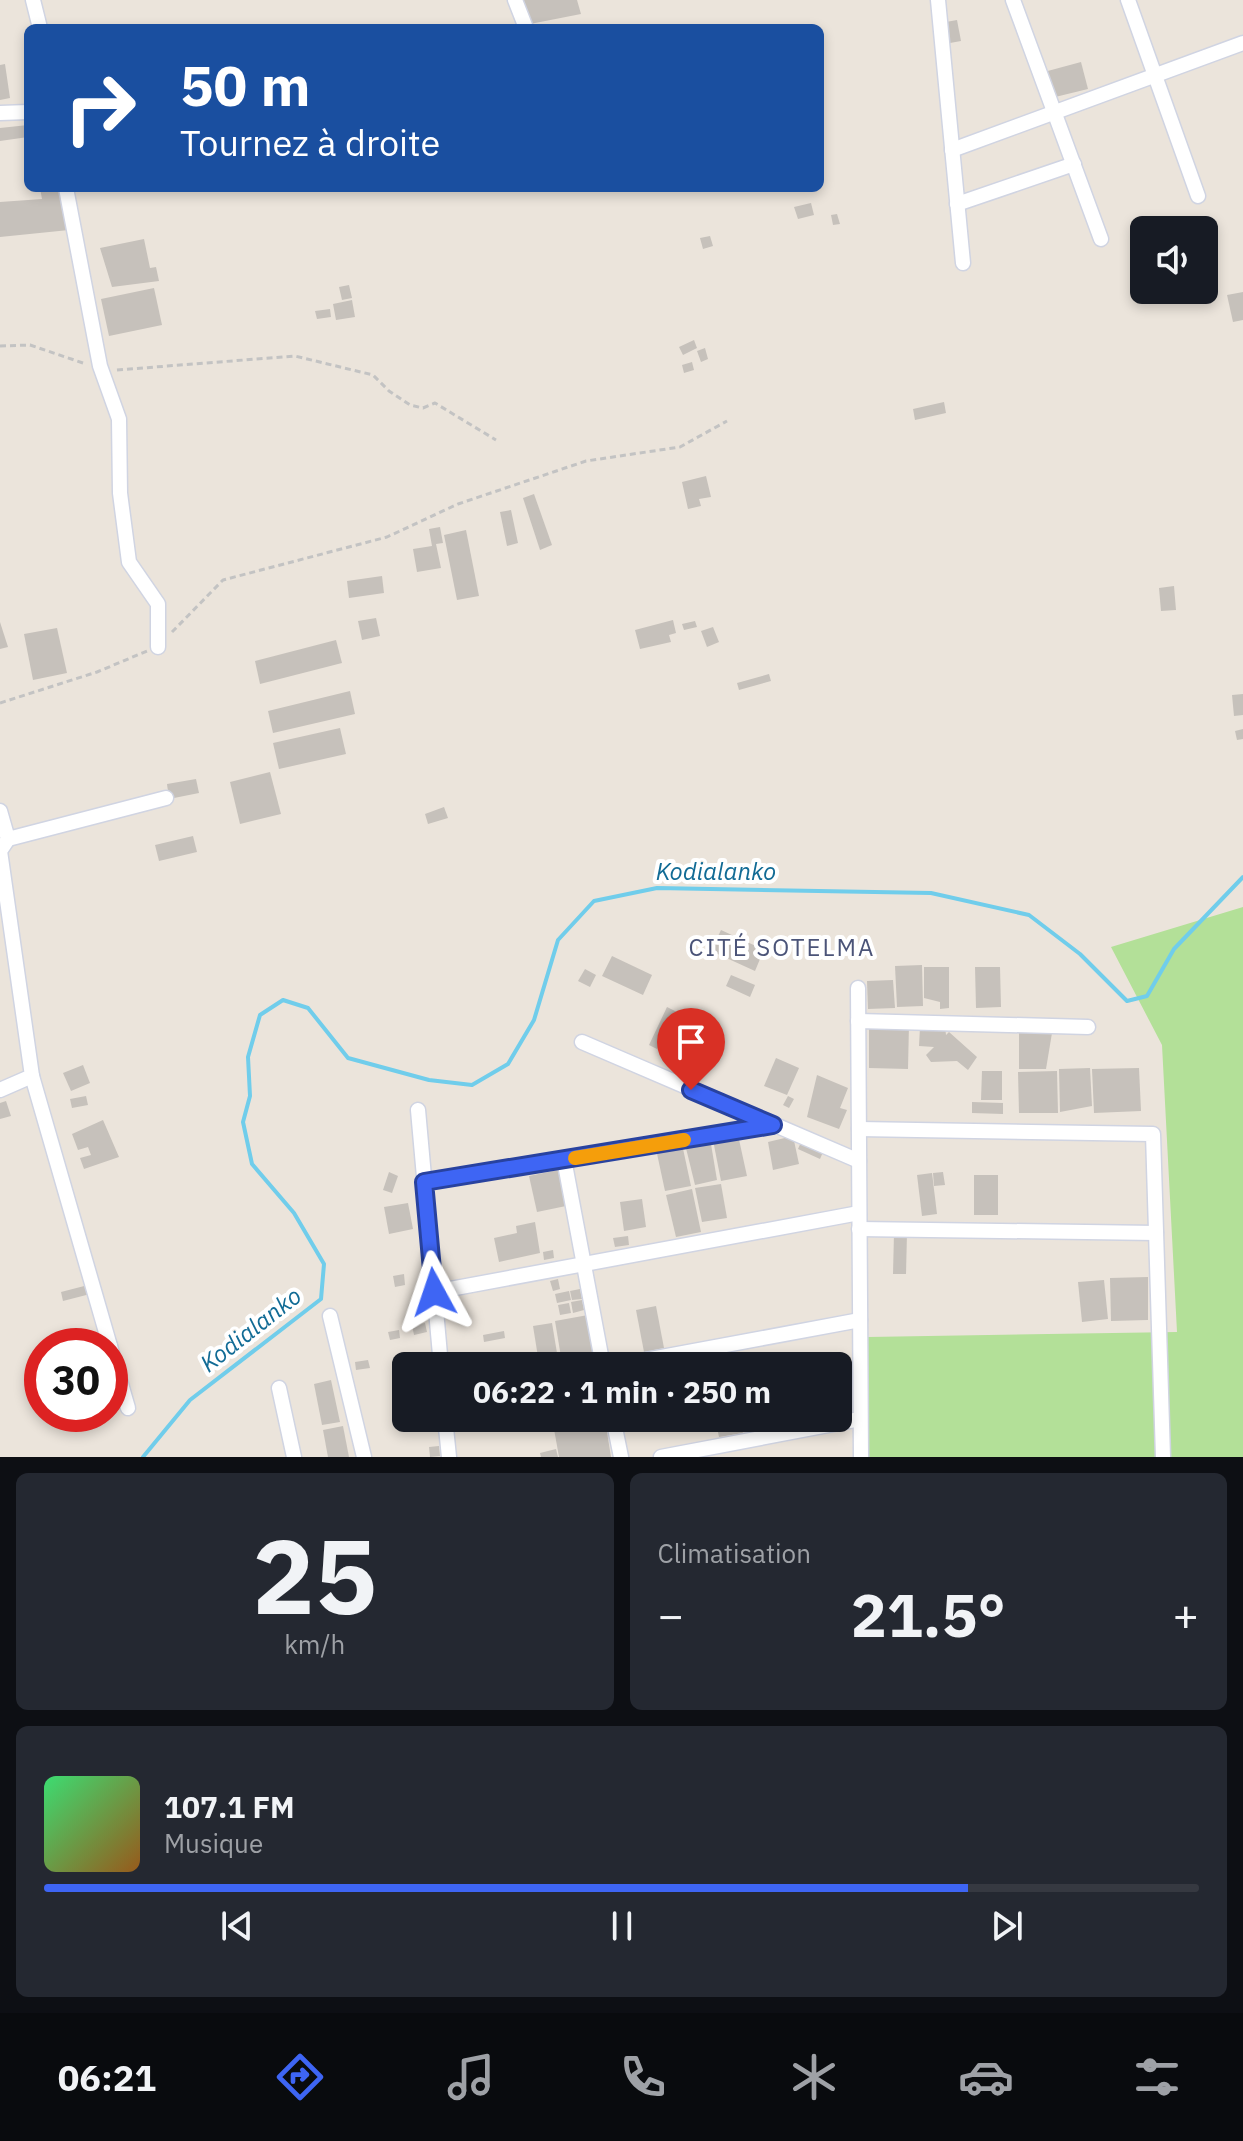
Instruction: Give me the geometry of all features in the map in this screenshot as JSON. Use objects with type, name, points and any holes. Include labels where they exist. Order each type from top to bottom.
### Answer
[{"type":"street","points":[[33,0],[39,24]]},
{"type":"street","points":[[515,0],[524,24]]},
{"type":"street","points":[[938,0],[963,263]]},
{"type":"street","points":[[1013,0],[1101,239]]},
{"type":"street","points":[[1128,0],[1198,196]]},
{"type":"street","points":[[952,150],[1243,43]]},
{"type":"street","points":[[0,113],[24,112]]},
{"type":"street","points":[[957,204],[1074,164]]},
{"type":"street","points":[[67,192],[100,366],[119,419],[120,493],[129,562],[158,604],[158,647]]},
{"type":"street","points":[[105,1328],[32,1076],[0,851],[8,839],[166,798]]},
{"type":"street","points":[[0,811],[8,839]]},
{"type":"street","points":[[858,988],[861,1457]]},
{"type":"street","points":[[858,1021],[1088,1027]]},
{"type":"street","points":[[582,1042],[859,1161]]},
{"type":"street","points":[[0,1090],[32,1076]]},
{"type":"street","points":[[418,1110],[440,1352]]},
{"type":"street","points":[[424,1182],[773,1125]]},
{"type":"street","points":[[859,1129],[1153,1134],[1163,1457]]},
{"type":"street","points":[[564,1159],[600,1352]]},
{"type":"street","points":[[434,1292],[859,1213]]},
{"type":"street","points":[[859,1229],[1156,1233]]},
{"type":"street","points":[[330,1316],[364,1457]]},
{"type":"street","points":[[688,1352],[860,1320]]},
{"type":"street","points":[[279,1388],[294,1457]]},
{"type":"street","points":[[661,1457],[860,1419]]},
{"type":"street","points":[[446,1432],[449,1457]]},
{"type":"street","points":[[616,1432],[621,1457]]},
{"type":"path","points":[[0,346],[30,345],[122,371],[148,365],[295,356],[373,375],[410,405],[423,408],[435,403],[496,440]]},
{"type":"path","points":[[0,703],[97,672],[158,647],[223,580],[387,537],[458,504],[586,461],[680,447],[727,421]]},
{"type":"green space","points":[[1243,907],[1243,1457],[866,1457],[868,1337],[1177,1332],[1162,1045],[1111,947]]},
{"type":"building","points":[[523,0],[577,0],[581,14],[530,24]]},
{"type":"building","points":[[957,20],[961,41],[950,43],[946,22]]},
{"type":"building","points":[[1081,62],[1088,89],[1051,98],[1044,72]]},
{"type":"building","points":[[5,64],[10,98],[0,100],[0,65]]},
{"type":"building","points":[[24,125],[24,138],[0,141],[0,128]]},
{"type":"building","points":[[41,192],[62,192],[69,230],[0,237],[0,202],[42,199]]},
{"type":"building","points":[[811,203],[814,215],[798,219],[794,207]]},
{"type":"building","points":[[837,214],[840,224],[833,225],[831,215]]},
{"type":"building","points":[[710,236],[713,246],[703,249],[700,238]]},
{"type":"building","points":[[144,239],[150,268],[156,267],[159,281],[112,287],[100,248]]},
{"type":"building","points":[[349,285],[352,298],[342,300],[339,287]]},
{"type":"building","points":[[154,288],[162,325],[109,336],[101,299]]},
{"type":"building","points":[[1243,292],[1243,320],[1233,322],[1227,295]]},
{"type":"building","points":[[352,300],[355,317],[336,320],[333,304]]},
{"type":"building","points":[[330,309],[331,317],[317,319],[315,311]]},
{"type":"building","points":[[694,340],[697,348],[683,355],[679,347]]},
{"type":"building","points":[[705,348],[708,359],[701,362],[697,351]]},
{"type":"building","points":[[692,362],[694,370],[684,373],[682,365]]},
{"type":"building","points":[[944,402],[946,413],[915,420],[913,409]]},
{"type":"building","points":[[706,476],[711,497],[699,499],[701,506],[688,509],[682,482]]},
{"type":"building","points":[[534,494],[552,545],[540,550],[523,498]]},
{"type":"building","points":[[511,510],[518,543],[507,546],[500,512]]},
{"type":"building","points":[[440,527],[443,543],[436,544],[441,568],[417,572],[413,549],[432,546],[429,529]]},
{"type":"building","points":[[466,530],[479,596],[457,600],[444,535]]},
{"type":"building","points":[[382,576],[384,593],[349,598],[347,581]]},
{"type":"building","points":[[1174,586],[1176,610],[1161,611],[1159,588]]},
{"type":"building","points":[[376,618],[380,636],[362,640],[358,621]]},
{"type":"building","points":[[673,620],[676,633],[669,635],[671,642],[640,649],[635,630]]},
{"type":"building","points":[[695,621],[697,627],[684,630],[682,624]]},
{"type":"building","points":[[0,622],[8,647],[0,649]]},
{"type":"building","points":[[713,627],[719,642],[707,647],[701,631]]},
{"type":"building","points":[[57,628],[67,673],[33,680],[24,634]]},
{"type":"building","points":[[336,640],[342,663],[260,684],[255,661]]},
{"type":"building","points":[[769,674],[771,681],[739,690],[737,683]]},
{"type":"building","points":[[350,691],[355,714],[273,733],[268,711]]},
{"type":"building","points":[[1243,694],[1243,715],[1234,716],[1232,695]]},
{"type":"building","points":[[340,728],[346,754],[279,769],[273,743]]},
{"type":"building","points":[[1243,729],[1243,739],[1237,740],[1235,731]]},
{"type":"building","points":[[270,772],[281,814],[240,824],[230,782]]},
{"type":"building","points":[[196,779],[199,793],[169,799],[167,784]]},
{"type":"building","points":[[444,807],[448,818],[428,824],[425,814]]},
{"type":"building","points":[[193,836],[197,852],[159,861],[155,845]]},
{"type":"building","points":[[721,930],[758,947],[754,956],[760,959],[755,971],[711,951]]},
{"type":"building","points":[[612,956],[652,975],[643,995],[602,976]]},
{"type":"building","points":[[922,965],[923,1006],[897,1007],[895,966]]},
{"type":"building","points":[[924,967],[949,967],[949,1008],[940,1009],[940,1002],[924,998]]},
{"type":"building","points":[[975,967],[1000,967],[1001,1007],[976,1008]]},
{"type":"building","points":[[585,969],[596,975],[590,987],[578,981]]},
{"type":"building","points":[[731,975],[755,985],[750,997],[726,986]]},
{"type":"building","points":[[893,980],[895,1008],[868,1009],[867,981]]},
{"type":"building","points":[[667,1007],[695,1021],[681,1049],[662,1039],[657,1049],[649,1045]]},
{"type":"building","points":[[869,1024],[909,1024],[908,1069],[869,1068]]},
{"type":"building","points":[[945,1026],[946,1035],[949,1032],[977,1057],[968,1070],[957,1061],[931,1062],[926,1055],[934,1047],[919,1046],[920,1027]]},
{"type":"building","points":[[1019,1027],[1053,1027],[1046,1069],[1019,1069]]},
{"type":"building","points":[[776,1058],[799,1068],[787,1095],[764,1086]]},
{"type":"building","points":[[83,1065],[90,1083],[71,1091],[63,1073]]},
{"type":"building","points":[[1090,1068],[1092,1106],[1060,1112],[1059,1069]]},
{"type":"building","points":[[1139,1068],[1141,1111],[1094,1113],[1092,1069]]},
{"type":"building","points":[[982,1071],[1002,1071],[1002,1100],[981,1100]]},
{"type":"building","points":[[1057,1071],[1058,1113],[1019,1113],[1018,1072]]},
{"type":"building","points":[[817,1075],[848,1088],[840,1108],[847,1110],[839,1129],[807,1117]]},
{"type":"building","points":[[86,1096],[88,1105],[72,1108],[70,1099]]},
{"type":"building","points":[[788,1096],[794,1099],[789,1108],[783,1105]]},
{"type":"building","points":[[6,1101],[11,1116],[0,1119],[0,1103]]},
{"type":"building","points":[[972,1102],[1003,1103],[1003,1114],[972,1113]]},
{"type":"building","points":[[103,1120],[119,1157],[84,1169],[80,1158],[91,1155],[88,1147],[78,1150],[72,1134]]},
{"type":"building","points":[[738,1135],[747,1176],[721,1181],[713,1140]]},
{"type":"building","points":[[793,1136],[799,1164],[773,1170],[768,1142]]},
{"type":"building","points":[[710,1138],[717,1180],[695,1185],[685,1144]]},
{"type":"building","points":[[802,1140],[824,1150],[820,1159],[798,1149]]},
{"type":"building","points":[[682,1144],[691,1186],[665,1191],[656,1149]]},
{"type":"building","points":[[558,1170],[566,1206],[537,1212],[529,1176]]},
{"type":"building","points":[[389,1172],[398,1176],[392,1193],[383,1190]]},
{"type":"building","points":[[943,1172],[945,1185],[934,1186],[933,1173]]},
{"type":"building","points":[[932,1173],[937,1214],[922,1216],[917,1175]]},
{"type":"building","points":[[974,1175],[998,1175],[998,1215],[974,1215]]},
{"type":"building","points":[[721,1184],[727,1218],[702,1222],[695,1188]]},
{"type":"building","points":[[692,1189],[701,1232],[676,1237],[666,1195]]},
{"type":"building","points":[[642,1199],[646,1227],[624,1231],[620,1202]]},
{"type":"building","points":[[408,1203],[413,1229],[389,1234],[384,1207]]},
{"type":"building","points":[[535,1222],[540,1253],[499,1262],[494,1238],[517,1233],[516,1226]]},
{"type":"building","points":[[894,1233],[907,1233],[906,1274],[893,1274]]},
{"type":"building","points":[[628,1236],[629,1245],[615,1247],[613,1238]]},
{"type":"building","points":[[553,1250],[554,1258],[544,1260],[543,1252]]},
{"type":"building","points":[[404,1274],[405,1285],[395,1287],[393,1276]]},
{"type":"building","points":[[1148,1277],[1148,1320],[1111,1321],[1110,1278]]},
{"type":"building","points":[[558,1279],[560,1289],[553,1291],[550,1281]]},
{"type":"building","points":[[1104,1280],[1108,1319],[1082,1322],[1078,1282]]},
{"type":"building","points":[[92,1284],[94,1293],[63,1301],[61,1292]]},
{"type":"building","points":[[580,1289],[582,1299],[572,1300],[570,1291]]},
{"type":"building","points":[[569,1291],[571,1300],[557,1303],[555,1294]]},
{"type":"building","points":[[582,1300],[584,1310],[573,1313],[571,1302]]},
{"type":"building","points":[[569,1303],[571,1313],[560,1315],[558,1305]]},
{"type":"building","points":[[656,1306],[664,1348],[644,1352],[636,1310]]},
{"type":"building","points":[[588,1315],[594,1352],[560,1352],[555,1321]]},
{"type":"building","points":[[425,1323],[427,1332],[414,1335],[412,1325]]},
{"type":"building","points":[[552,1323],[557,1352],[537,1352],[533,1326]]},
{"type":"building","points":[[399,1330],[400,1338],[390,1340],[388,1332]]},
{"type":"building","points":[[504,1331],[505,1338],[484,1342],[483,1335]]},
{"type":"building","points":[[368,1360],[370,1368],[356,1370],[355,1362]]},
{"type":"building","points":[[331,1380],[340,1422],[322,1425],[314,1384]]},
{"type":"building","points":[[343,1426],[349,1457],[328,1457],[323,1430]]},
{"type":"building","points":[[555,1432],[607,1432],[611,1457],[559,1457]]},
{"type":"building","points":[[718,1432],[743,1433],[719,1437]]},
{"type":"building","points":[[439,1446],[440,1456],[430,1457],[429,1447]]},
{"type":"building","points":[[556,1449],[558,1457],[541,1457],[540,1453]]},
{"type":"waterway","name":"Kodialanko","points":[[143,1457],[190,1400],[321,1299],[324,1264],[294,1213],[252,1164],[243,1122],[250,1096],[248,1057],[260,1015],[283,1000],[308,1008],[348,1058],[429,1080],[472,1085],[508,1064],[534,1020],[558,940],[594,901],[657,888],[931,893],[1029,915],[1080,954],[1127,1001],[1147,996],[1174,949],[1243,877]]},
{"type":"slow traffic","points":[[575,1158],[684,1140]]},
{"type":"district","name":"CITÉ SOTELMA","points":[[782,948]]},
{"type":"route","points":[[434,1292],[424,1182],[773,1125],[691,1090]]}]
